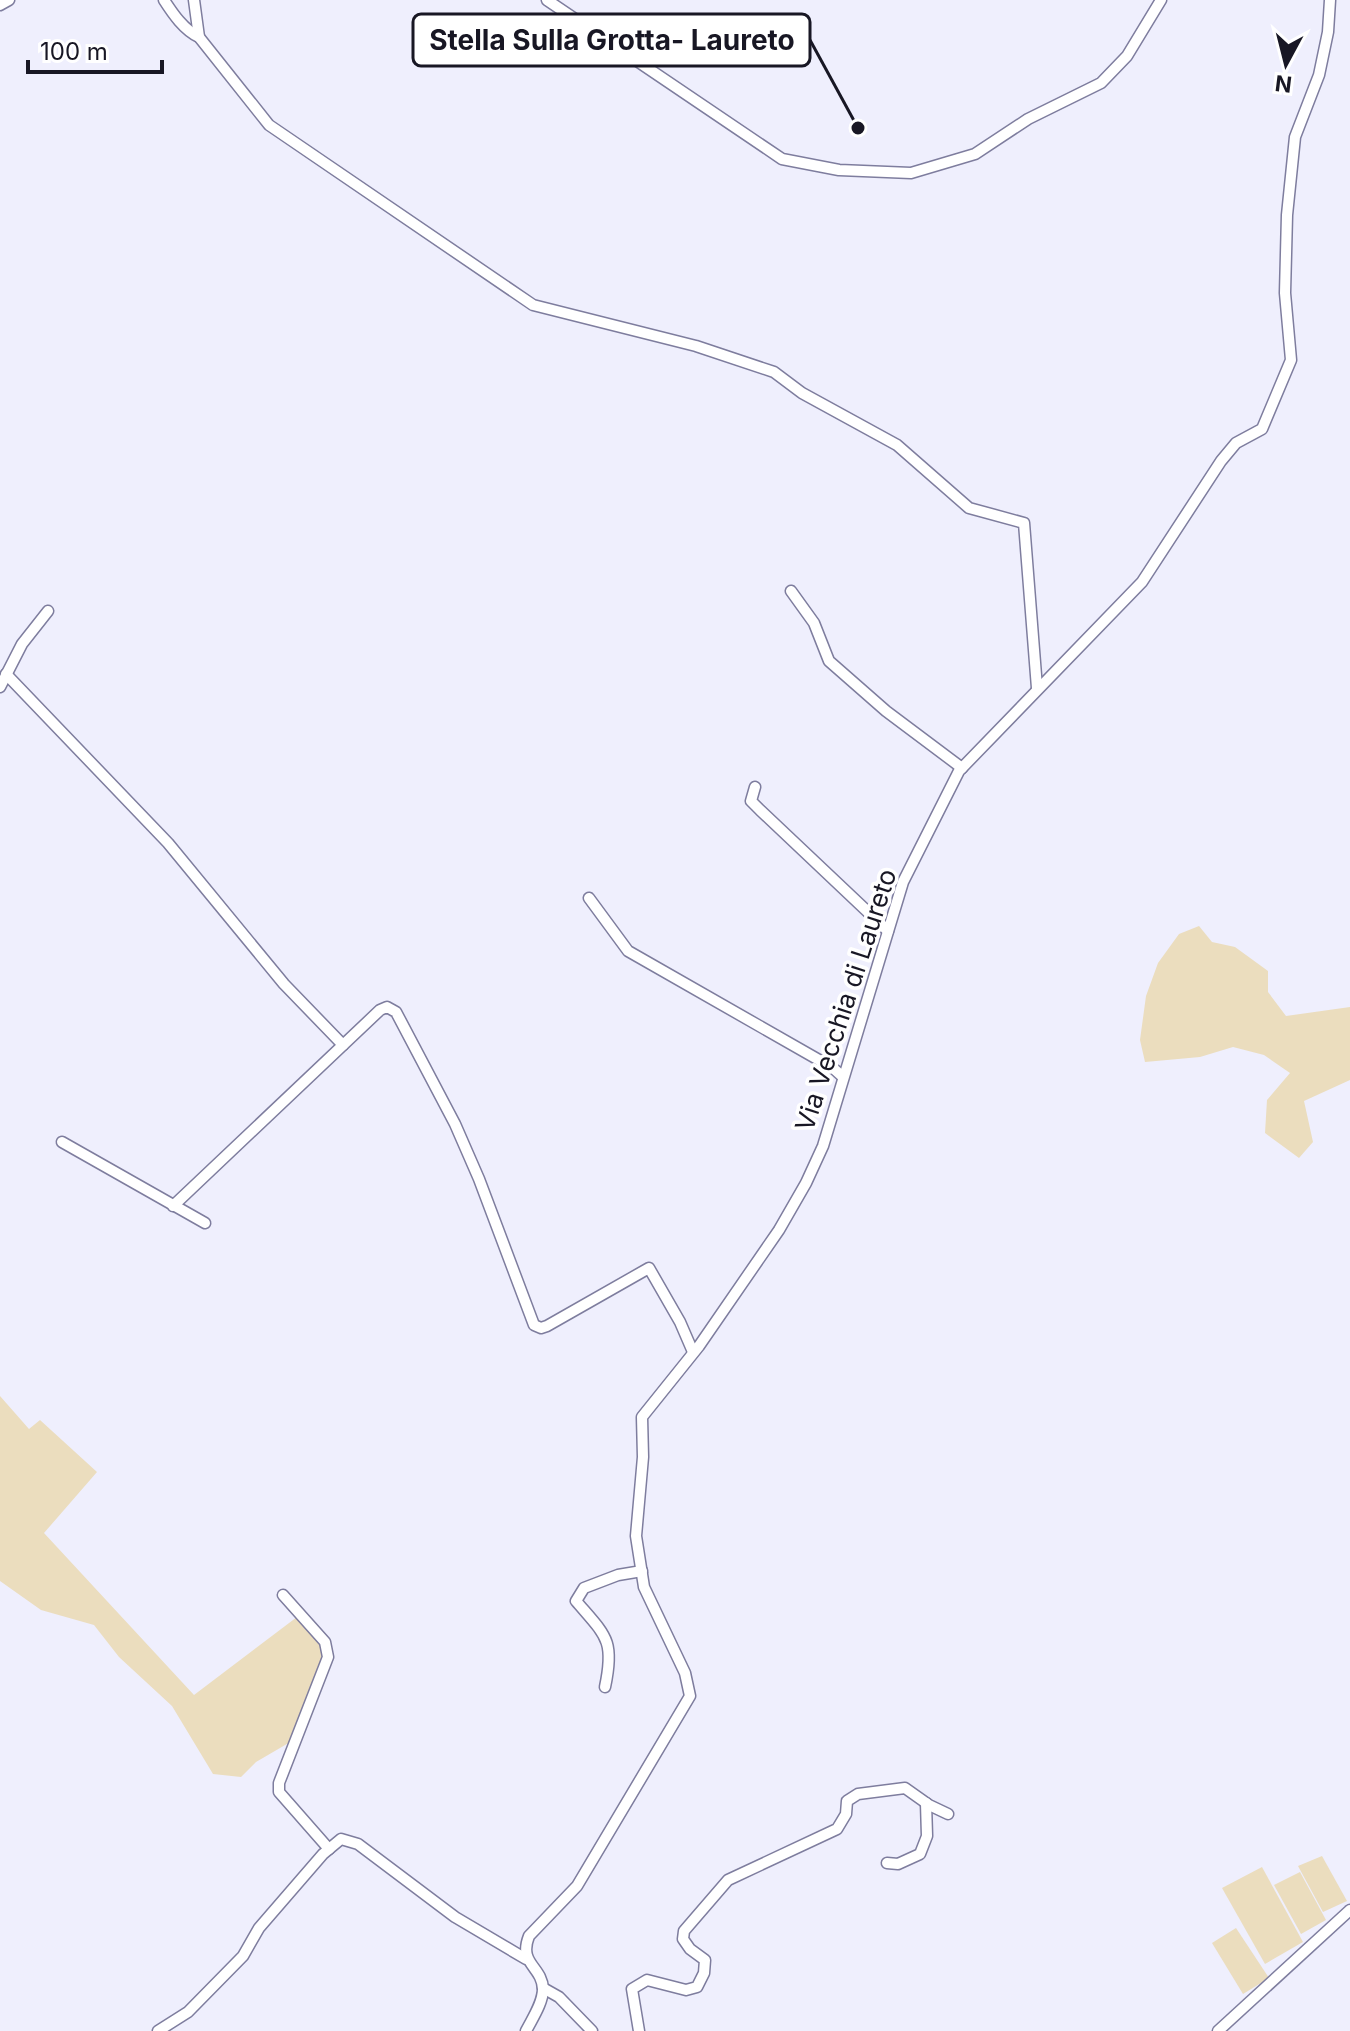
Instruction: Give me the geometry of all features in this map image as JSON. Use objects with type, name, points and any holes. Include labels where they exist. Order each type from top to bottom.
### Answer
[{"type":"street","points":[[0,5],[9,0]]},
{"type":"street","points":[[164,0],[183,24],[199,37],[269,125],[533,305],[696,346],[774,372],[802,393],[897,445],[969,508],[1024,523],[1037,688]]},
{"type":"street","points":[[194,0],[199,37]]},
{"type":"street","points":[[547,0],[782,159],[839,170],[911,173],[975,154],[1028,119],[1101,83],[1127,56],[1161,0]]},
{"type":"street","name":"Via Vecchia di Laureto","points":[[526,1959],[529,1936],[577,1886],[690,1696],[685,1673],[644,1587],[636,1536],[643,1457],[642,1417],[693,1352],[779,1230],[806,1183],[823,1146],[903,882],[962,768],[1142,582],[1221,461],[1236,443],[1262,429],[1280,388],[1291,360],[1285,293],[1287,215],[1295,137],[1319,75],[1328,32],[1330,0]]},
{"type":"street","points":[[791,591],[814,623],[829,661],[886,711],[962,768]]},
{"type":"street","points":[[0,687],[22,644],[48,611]]},
{"type":"street","points":[[6,674],[168,843],[284,984],[343,1045]]},
{"type":"street","points":[[755,787],[751,801],[888,931]]},
{"type":"street","points":[[589,898],[628,951],[833,1068],[843,1077]]},
{"type":"street","points":[[173,1206],[380,1010],[387,1007],[396,1012],[455,1124],[534,1325],[541,1328],[547,1326],[649,1268],[680,1322],[693,1352]]},
{"type":"street","points":[[62,1142],[205,1223]]},
{"type":"street","points":[[605,1687],[611,1661],[607,1637],[576,1601],[584,1588],[618,1575],[642,1571]]},
{"type":"street","points":[[283,1595],[325,1642],[328,1657],[279,1783],[279,1792],[329,1849]]},
{"type":"street","points":[[639,2031],[632,1989],[647,1980],[686,1990],[697,1987],[704,1973],[705,1960],[690,1949],[683,1939],[684,1931],[728,1880],[837,1829],[846,1814],[847,1801],[858,1794],[905,1788],[948,1814]]},
{"type":"street","points":[[887,1863],[898,1864],[920,1854],[927,1836],[926,1803]]},
{"type":"street","points":[[158,2031],[188,2012],[243,1956],[259,1928],[341,1839],[358,1844],[455,1917],[526,1959],[539,1976],[543,1988],[541,2000],[526,2031]]},
{"type":"street","points":[[1218,2031],[1350,1910]]},
{"type":"street","points":[[543,1988],[559,1997],[592,2031]]},
{"type":"shaded area","points":[[1199,926],[1212,942],[1235,947],[1268,971],[1268,992],[1286,1016],[1350,1007],[1350,1080],[1304,1101],[1313,1142],[1299,1158],[1265,1133],[1267,1100],[1290,1073],[1264,1055],[1233,1047],[1200,1057],[1145,1062],[1140,1040],[1146,996],[1158,963],[1179,934]]},
{"type":"shaded area","points":[[0,1396],[29,1429],[40,1420],[97,1472],[44,1533],[194,1695],[297,1617],[320,1641],[323,1655],[292,1741],[256,1762],[241,1777],[213,1774],[172,1706],[119,1657],[94,1625],[41,1610],[0,1581]]},
{"type":"shaded area","points":[[1322,1856],[1347,1901],[1323,1912],[1298,1866]]},
{"type":"shaded area","points":[[1262,1867],[1303,1942],[1265,1964],[1222,1888]]},
{"type":"shaded area","points":[[1300,1872],[1326,1920],[1301,1934],[1274,1885]]},
{"type":"shaded area","points":[[1236,1928],[1269,1978],[1243,1994],[1212,1943]]},
{"type":"place","name":"Stella Sulla Grotta- Laureto","points":[[858,128]]}]
